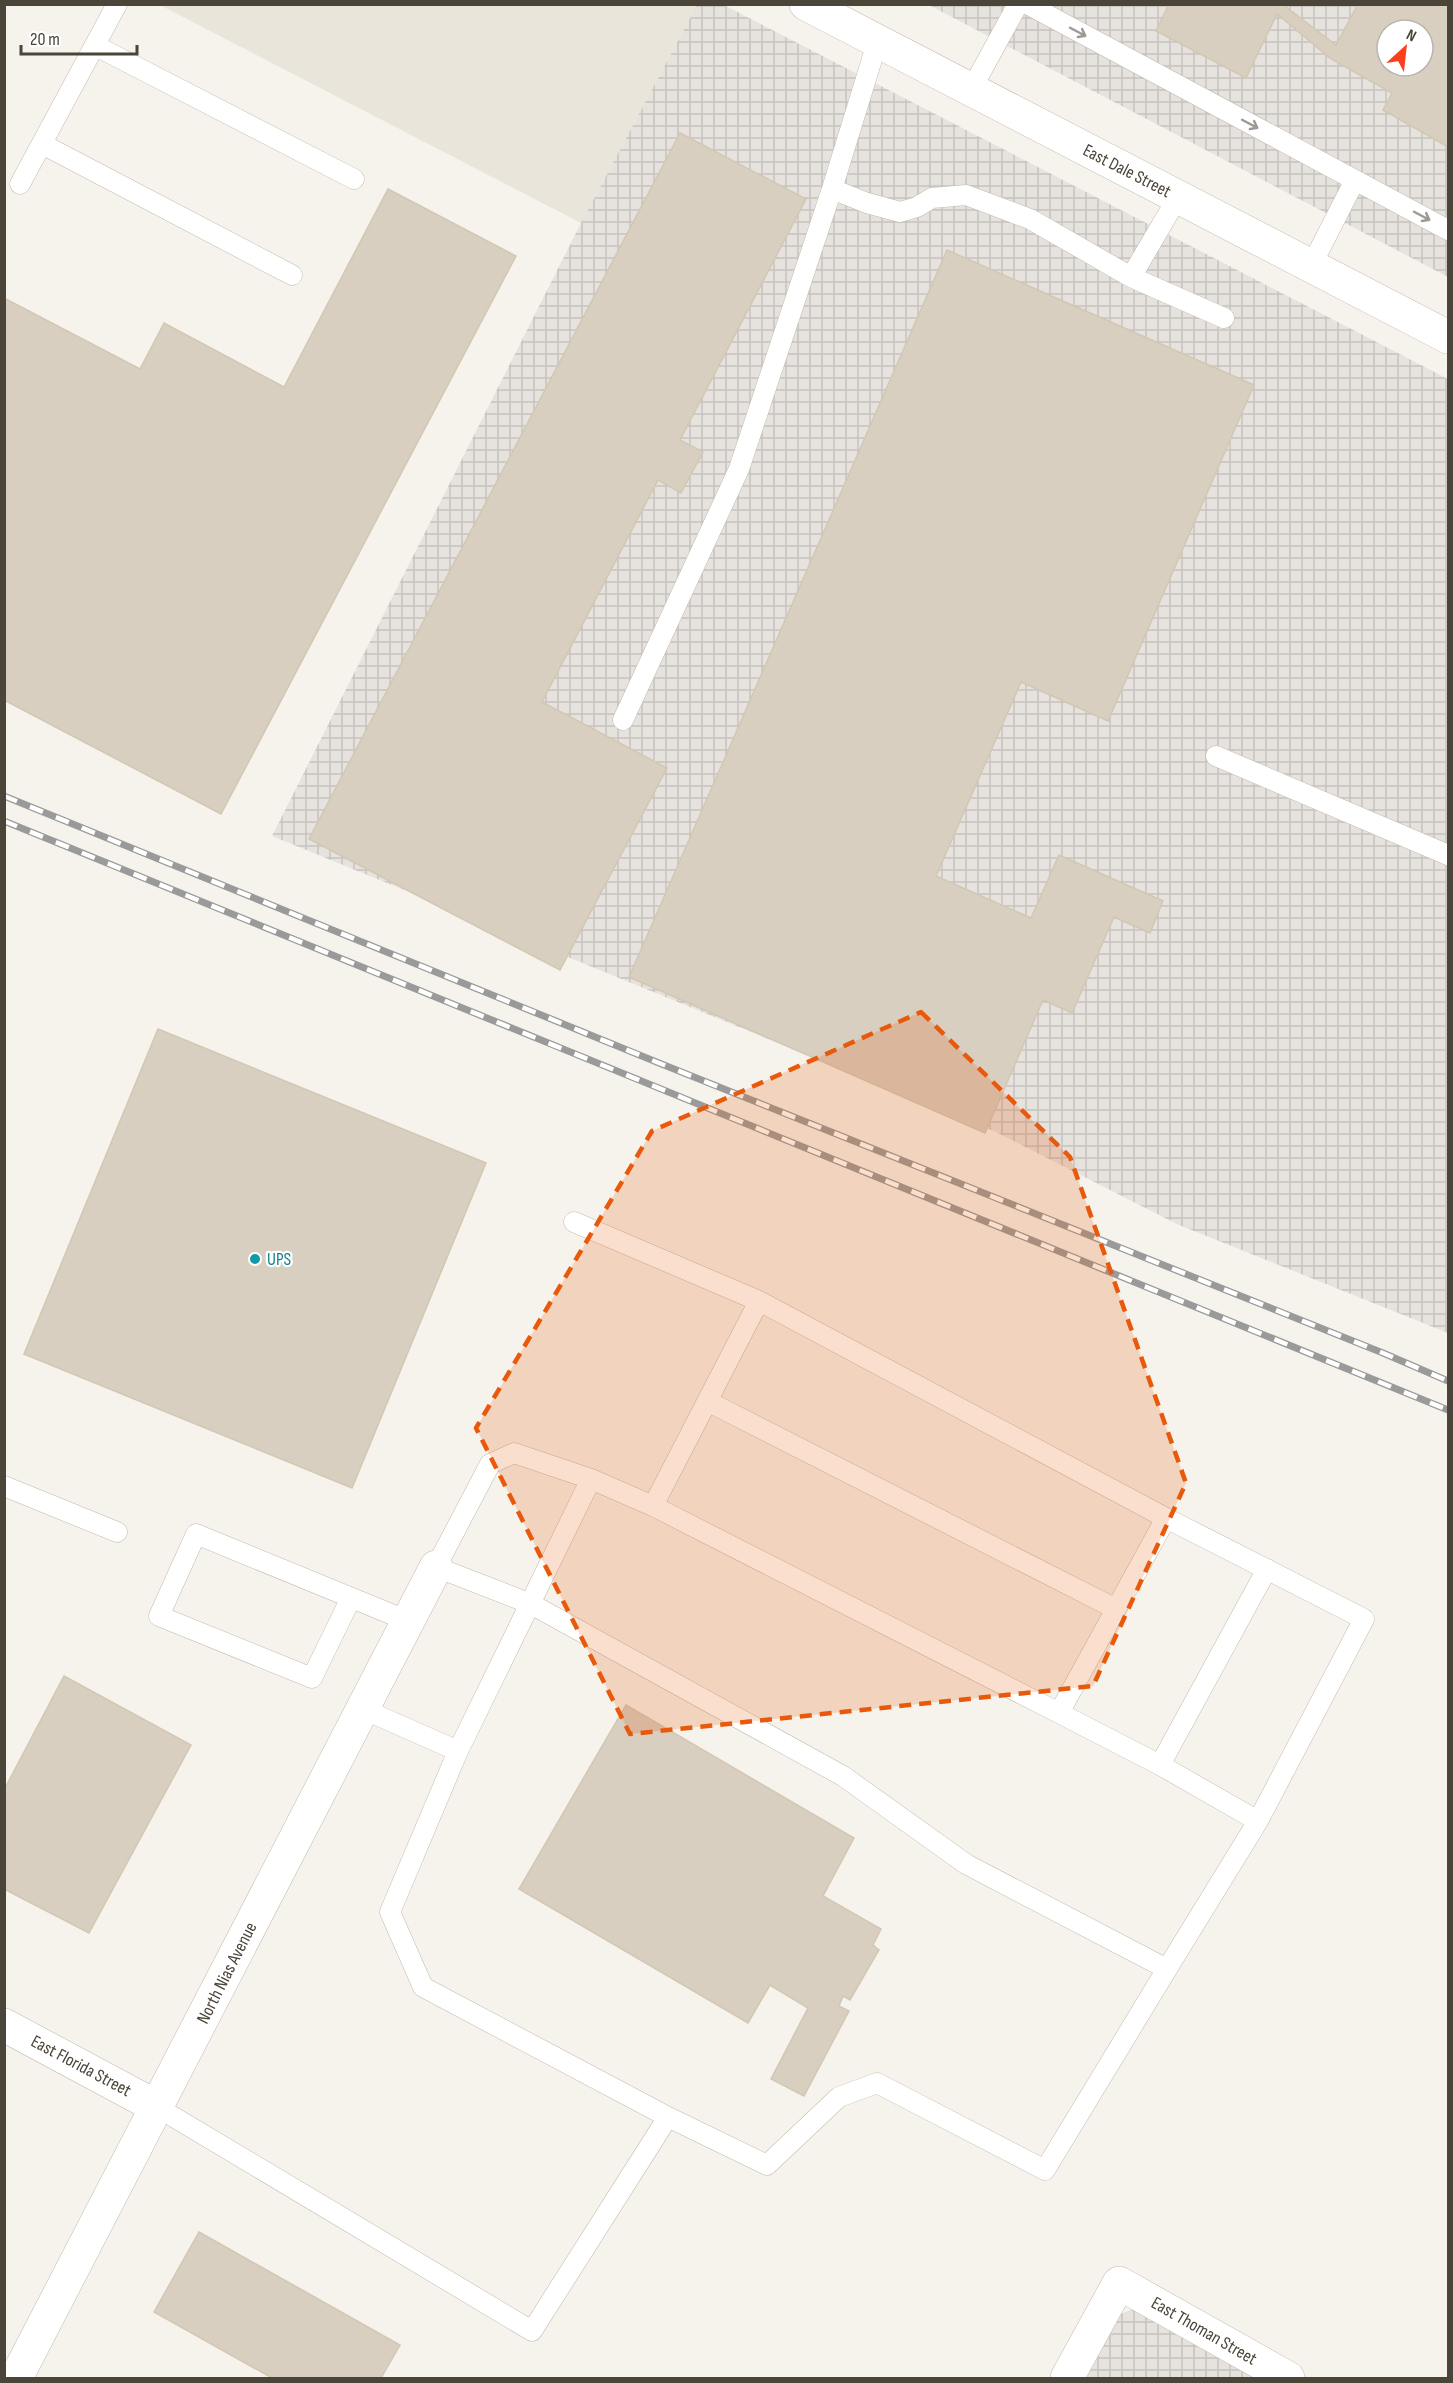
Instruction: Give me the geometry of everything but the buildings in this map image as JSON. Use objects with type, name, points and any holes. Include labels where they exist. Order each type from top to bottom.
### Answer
[{"type":"street","name":"East Dale Street","points":[[821,8],[878,43],[1449,337]]},
{"type":"street","name":"North Nias Avenue","points":[[16,2379],[436,1567]]},
{"type":"street","name":"East Florida Street","points":[[4,2025],[158,2107]]},
{"type":"street","name":"East Thoman Street","points":[[1067,2379],[1119,2283],[1288,2379]]},
{"type":"lane","points":[[20,184],[117,4]]},
{"type":"lane","points":[[971,90],[1018,4]]},
{"type":"lane","points":[[1027,4],[1449,230]]},
{"type":"lane","points":[[623,720],[739,468],[878,43]]},
{"type":"lane","points":[[96,46],[354,179]]},
{"type":"lane","points":[[42,144],[292,274]]},
{"type":"lane","points":[[1311,266],[1354,180]]},
{"type":"lane","points":[[832,189],[867,203],[900,212],[916,207],[932,198],[966,195],[1030,219],[1131,277],[1224,318]]},
{"type":"lane","points":[[1131,277],[1178,197]]},
{"type":"lane","points":[[1216,756],[1449,855]]},
{"type":"lane","points":[[574,1222],[759,1301],[1166,1518],[1364,1619],[1258,1821],[1045,2170],[877,2083],[839,2097],[767,2165],[668,2117],[423,1987],[390,1912],[458,1751],[591,1479]]},
{"type":"lane","points":[[652,1506],[759,1301]]},
{"type":"lane","points":[[707,1401],[1116,1609]]},
{"type":"lane","points":[[1167,1969],[966,1864],[843,1776],[531,1604],[436,1567],[490,1464],[514,1453],[591,1479],[652,1506],[1161,1765],[1258,1821]]},
{"type":"lane","points":[[4,1486],[117,1532]]},
{"type":"lane","points":[[1059,1713],[1166,1518]]},
{"type":"lane","points":[[351,1598],[312,1678],[159,1616],[196,1534],[351,1598],[408,1622]]},
{"type":"lane","points":[[1161,1765],[1267,1569]]},
{"type":"lane","points":[[363,1709],[458,1751]]},
{"type":"lane","points":[[158,2107],[532,2331],[668,2117]]},
{"type":"highlighted area","points":[[921,1012],[1070,1157],[1186,1483],[1093,1686],[630,1734],[476,1428],[652,1131]]},
{"type":"shaded area","points":[[160,5],[697,5],[581,223]]},
{"type":"shaded area","points":[[697,5],[724,5],[1448,379],[1448,1333],[1179,1225],[998,1133],[272,836],[581,223]]},
{"type":"shaded area","points":[[929,5],[1448,5],[1448,277]]},
{"type":"shaded area","points":[[1137,2308],[1263,2378],[1082,2378],[1115,2316]]},
{"type":"railway","points":[[4,796],[1448,1381]]},
{"type":"railway","points":[[4,821],[1448,1410]]},
{"type":"place","name":"UPS","points":[[255,1259]]}]
